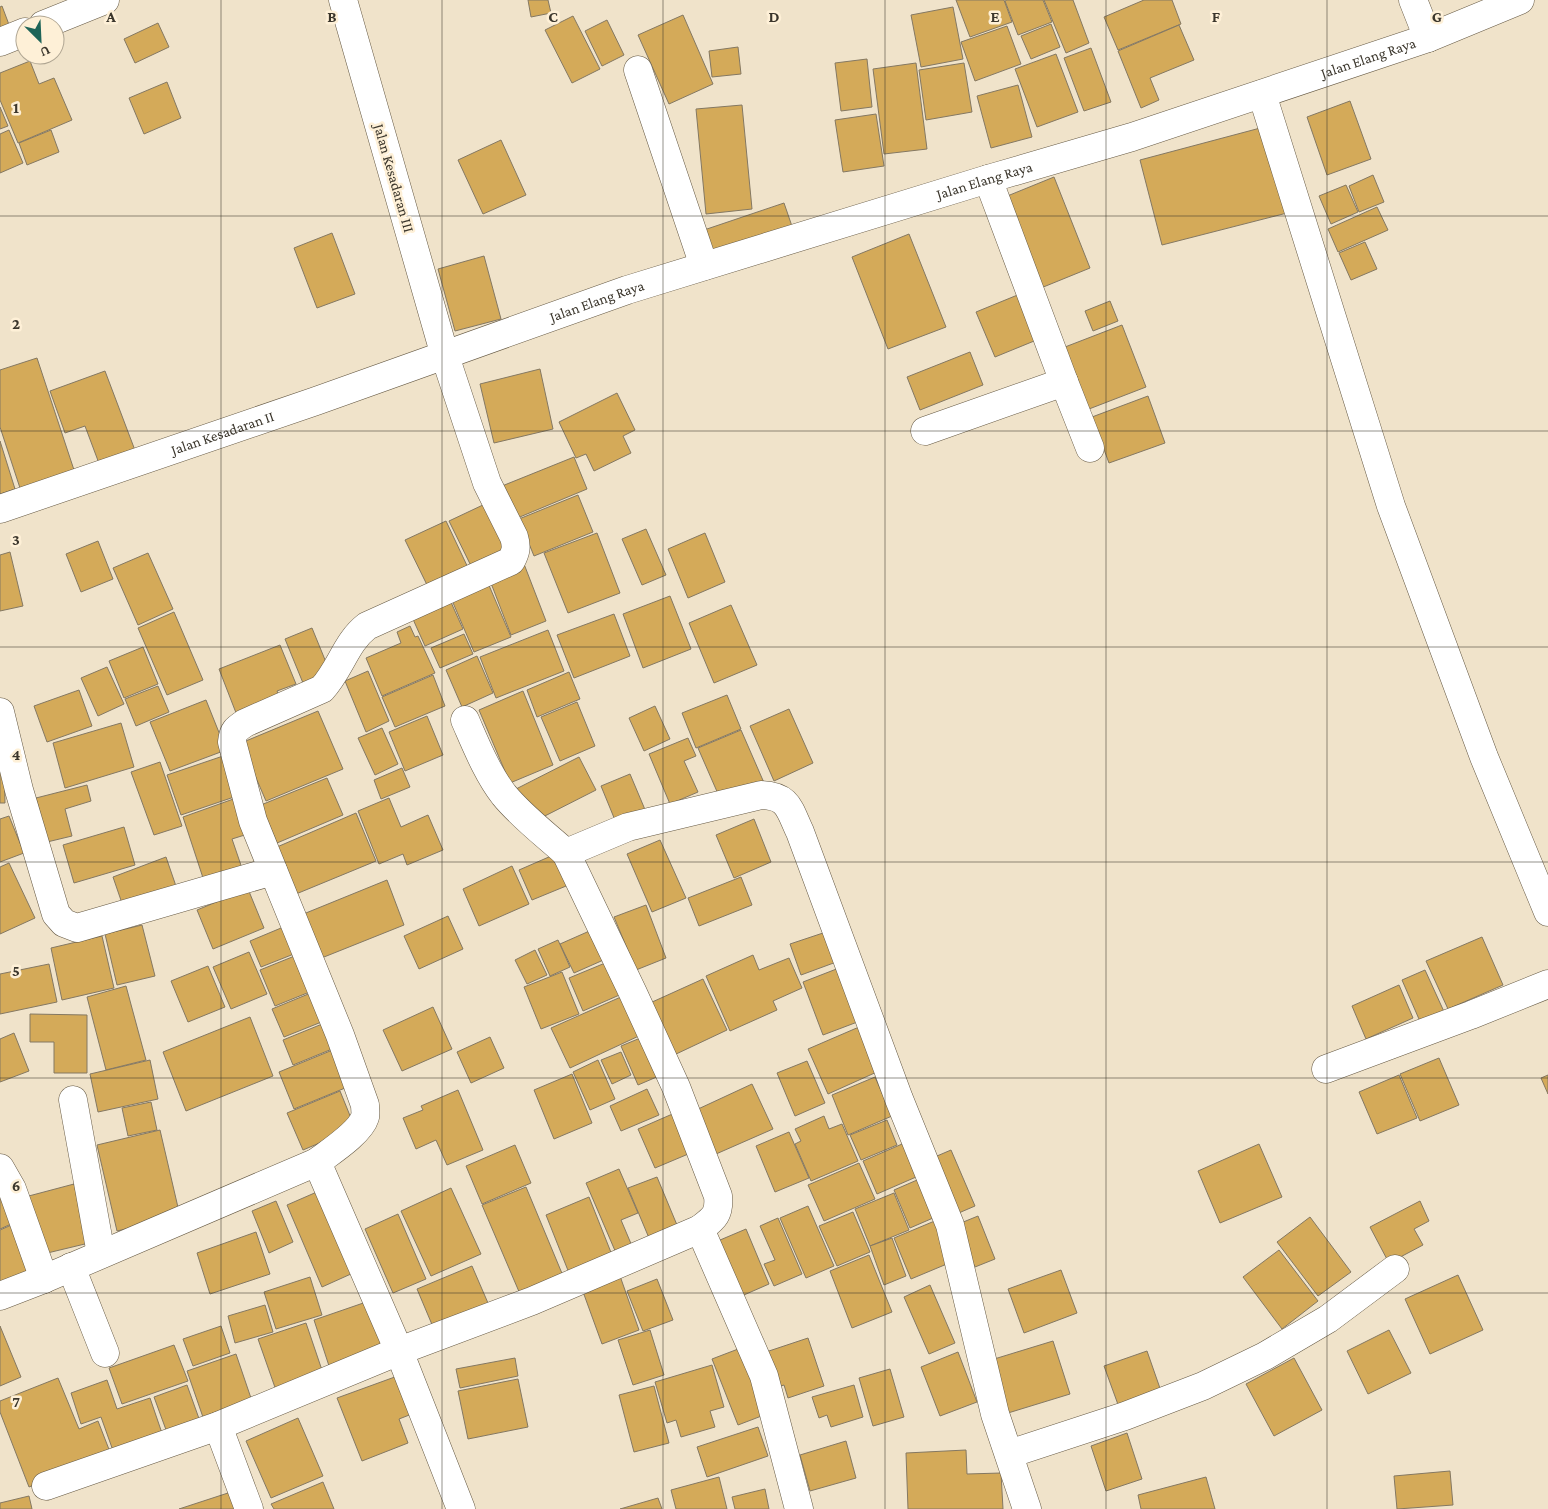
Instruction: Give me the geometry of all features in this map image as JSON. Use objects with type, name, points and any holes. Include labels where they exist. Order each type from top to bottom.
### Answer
[{"type":"street","points":[[65,16],[105,0]]},
{"type":"street","name":"Jalan Kesadaran III","points":[[273,871],[253,820],[232,742],[235,729],[322,689],[329,682],[358,633],[368,626],[511,561],[516,552],[514,538],[480,467],[444,356],[343,0]]},
{"type":"street","points":[[1413,0],[1428,38]]},
{"type":"street","name":"Jalan Elang Raya","points":[[444,356],[628,290],[988,179],[1132,138],[1428,38],[1520,0]]},
{"type":"street","points":[[0,42],[15,36]]},
{"type":"street","points":[[638,70],[704,266]]},
{"type":"street","points":[[1262,94],[1391,506],[1484,757],[1548,912]]},
{"type":"street","points":[[988,179],[1090,448]]},
{"type":"street","name":"Jalan Kesadaran II","points":[[0,509],[444,356]]},
{"type":"street","points":[[925,431],[1064,382]]},
{"type":"street","points":[[0,712],[19,790],[56,914],[64,923],[77,928],[273,871],[340,1035],[365,1105],[365,1116],[360,1126],[317,1162],[0,1296]]},
{"type":"street","points":[[46,1486],[218,1426],[398,1351],[532,1301],[700,1229],[713,1219],[719,1208],[718,1196],[676,1087],[566,853],[541,833],[503,794],[484,762],[465,720]]},
{"type":"street","points":[[566,853],[628,827],[702,808],[761,796],[776,796],[786,802],[800,832],[899,1099],[950,1225],[994,1414],[1028,1509]]},
{"type":"street","points":[[1326,1069],[1548,984]]},
{"type":"street","points":[[73,1100],[102,1254]]},
{"type":"street","points":[[317,1162],[398,1351],[461,1509]]},
{"type":"street","points":[[0,1168],[12,1189],[44,1279]]},
{"type":"street","points":[[700,1229],[764,1376],[799,1509]]},
{"type":"street","points":[[71,1267],[105,1353]]},
{"type":"street","points":[[1009,1454],[1125,1416],[1212,1382],[1265,1356],[1328,1320],[1395,1269]]},
{"type":"street","points":[[218,1426],[249,1509]]},
{"type":"building","points":[[528,0],[548,0],[551,13],[531,17]]},
{"type":"building","points":[[956,0],[1004,0],[1012,22],[970,37]]},
{"type":"building","points":[[1043,0],[1052,22],[1018,35],[1005,1]]},
{"type":"building","points":[[1044,0],[1073,0],[1089,43],[1066,53]]},
{"type":"building","points":[[1144,0],[1172,0],[1181,24],[1118,50],[1104,17]]},
{"type":"building","points":[[2,6],[11,30],[0,34],[0,7]]},
{"type":"building","points":[[953,7],[963,59],[921,67],[911,15]]},
{"type":"building","points":[[683,15],[713,84],[669,104],[638,35]]},
{"type":"building","points":[[573,16],[600,69],[572,83],[545,30]]},
{"type":"building","points":[[607,20],[624,55],[602,66],[585,31]]},
{"type":"building","points":[[158,23],[169,47],[135,63],[124,39]]},
{"type":"building","points":[[1051,24],[1060,47],[1031,59],[1021,36]]},
{"type":"building","points":[[1179,25],[1194,60],[1150,78],[1159,100],[1141,108],[1118,51]]},
{"type":"building","points":[[1007,26],[1021,64],[975,81],[961,42]]},
{"type":"building","points":[[738,47],[741,74],[712,77],[709,51]]},
{"type":"building","points":[[1091,48],[1111,102],[1084,111],[1064,58]]},
{"type":"building","points":[[1056,54],[1078,112],[1037,127],[1015,69]]},
{"type":"building","points":[[867,59],[872,107],[841,111],[835,63]]},
{"type":"building","points":[[916,63],[927,149],[884,154],[873,69]]},
{"type":"building","points":[[964,63],[972,112],[926,120],[919,70]]},
{"type":"building","points":[[20,65],[32,65],[39,84],[54,78],[72,120],[18,143],[0,100],[0,73]]},
{"type":"building","points":[[167,82],[181,118],[144,134],[129,98]]},
{"type":"building","points":[[1018,85],[1032,137],[991,148],[977,96]]},
{"type":"building","points":[[1350,101],[1371,159],[1327,175],[1307,117]]},
{"type":"building","points":[[742,105],[752,209],[706,214],[696,109]]},
{"type":"building","points":[[0,107],[8,126],[0,129]]},
{"type":"building","points":[[876,114],[884,166],[843,172],[835,120]]},
{"type":"building","points":[[1264,127],[1287,213],[1162,245],[1140,160]]},
{"type":"building","points":[[9,130],[23,163],[0,173],[0,134]]},
{"type":"building","points":[[51,130],[59,152],[27,165],[19,143]]},
{"type":"building","points":[[501,140],[526,195],[483,214],[458,160]]},
{"type":"building","points":[[1373,175],[1384,202],[1359,212],[1349,186]]},
{"type":"building","points":[[1054,177],[1090,268],[1036,290],[1000,199]]},
{"type":"building","points":[[1346,185],[1358,212],[1331,224],[1319,196]]},
{"type":"building","points":[[784,203],[795,235],[714,262],[704,230]]},
{"type":"building","points":[[1377,207],[1388,230],[1338,252],[1328,229]]},
{"type":"building","points":[[332,233],[355,294],[317,308],[294,248]]},
{"type":"building","points":[[909,234],[946,327],[888,349],[852,257]]},
{"type":"building","points":[[1365,242],[1377,269],[1351,280],[1339,253]]},
{"type":"building","points":[[484,256],[501,319],[455,331],[438,269]]},
{"type":"building","points":[[1020,294],[1039,339],[995,357],[976,312]]},
{"type":"building","points":[[1110,301],[1118,321],[1093,331],[1085,311]]},
{"type":"building","points":[[1122,325],[1146,387],[1089,409],[1065,347]]},
{"type":"building","points":[[970,352],[983,385],[920,410],[907,377]]},
{"type":"building","points":[[37,358],[74,470],[20,488],[0,427],[0,370]]},
{"type":"building","points":[[540,369],[553,429],[494,443],[480,384]]},
{"type":"building","points":[[105,371],[136,453],[100,466],[85,426],[65,433],[50,391]]},
{"type":"building","points":[[617,393],[635,430],[623,436],[631,453],[594,471],[586,454],[576,458],[559,422]]},
{"type":"building","points":[[1148,396],[1165,443],[1109,463],[1092,417]]},
{"type":"building","points":[[0,441],[15,489],[0,494]]},
{"type":"building","points":[[574,457],[587,489],[515,519],[502,486]]},
{"type":"building","points":[[578,495],[593,532],[534,556],[519,519]]},
{"type":"building","points":[[485,504],[509,555],[474,572],[449,521]]},
{"type":"building","points":[[446,521],[470,572],[430,591],[405,540]]},
{"type":"building","points":[[646,529],[666,575],[642,585],[622,539]]},
{"type":"building","points":[[597,533],[620,593],[568,613],[544,553]]},
{"type":"building","points":[[705,533],[725,582],[688,598],[668,549]]},
{"type":"building","points":[[98,541],[113,579],[81,592],[66,554]]},
{"type":"building","points":[[10,552],[23,606],[0,611],[0,555]]},
{"type":"building","points":[[148,553],[173,609],[138,625],[113,568]]},
{"type":"building","points":[[524,564],[546,621],[511,635],[489,578]]},
{"type":"building","points":[[488,583],[511,637],[474,652],[451,598]]},
{"type":"building","points":[[670,596],[691,649],[643,668],[623,614]]},
{"type":"building","points":[[450,600],[463,629],[425,646],[412,617]]},
{"type":"building","points":[[731,605],[757,665],[714,683],[689,623]]},
{"type":"building","points":[[174,612],[203,680],[167,695],[138,628]]},
{"type":"building","points":[[614,614],[630,656],[574,678],[557,635]]},
{"type":"building","points":[[410,626],[415,637],[418,636],[435,673],[382,696],[366,658],[401,643],[397,632]]},
{"type":"building","points":[[312,628],[330,672],[303,683],[285,639]]},
{"type":"building","points":[[548,630],[564,671],[496,698],[480,657]]},
{"type":"building","points":[[464,634],[473,654],[440,668],[431,648]]},
{"type":"building","points":[[280,645],[296,684],[277,691],[281,701],[238,718],[219,669]]},
{"type":"building","points":[[143,647],[158,684],[124,698],[109,661]]},
{"type":"building","points":[[477,656],[493,693],[462,707],[446,670]]},
{"type":"building","points":[[107,667],[124,704],[98,716],[81,678]]},
{"type":"building","points":[[368,671],[389,721],[366,732],[345,681]]},
{"type":"building","points":[[569,672],[580,699],[537,717],[527,690]]},
{"type":"building","points":[[433,675],[445,706],[395,727],[382,697]]},
{"type":"building","points":[[158,686],[169,712],[136,726],[125,699]]},
{"type":"building","points":[[79,690],[92,726],[47,742],[34,706]]},
{"type":"building","points":[[523,691],[553,765],[510,783],[479,710]]},
{"type":"building","points":[[727,695],[741,729],[696,748],[682,713]]},
{"type":"building","points":[[206,700],[226,750],[170,771],[150,722]]},
{"type":"building","points":[[577,702],[595,746],[560,761],[541,717]]},
{"type":"building","points":[[655,706],[670,739],[644,751],[629,718]]},
{"type":"building","points":[[789,709],[813,763],[774,781],[750,726]]},
{"type":"building","points":[[318,711],[343,769],[266,801],[241,743]]},
{"type":"building","points":[[427,716],[443,755],[405,771],[389,732]]},
{"type":"building","points":[[121,723],[134,767],[65,788],[53,743]]},
{"type":"building","points":[[382,728],[398,764],[375,775],[358,738]]},
{"type":"building","points":[[741,730],[765,785],[722,803],[698,748]]},
{"type":"building","points":[[688,738],[696,756],[684,761],[698,792],[670,804],[649,754]]},
{"type":"building","points":[[229,754],[243,794],[181,815],[167,775]]},
{"type":"building","points":[[579,757],[596,790],[533,822],[516,789]]},
{"type":"building","points":[[0,762],[4,762],[5,803],[0,803]]},
{"type":"building","points":[[160,762],[182,826],[154,835],[131,772]]},
{"type":"building","points":[[402,768],[410,787],[381,799],[374,780]]},
{"type":"building","points":[[630,774],[646,812],[617,825],[601,786]]},
{"type":"building","points":[[327,778],[343,815],[277,843],[261,805]]},
{"type":"building","points":[[87,785],[91,801],[65,809],[72,836],[47,842],[36,798]]},
{"type":"building","points":[[239,797],[251,833],[232,839],[245,877],[207,890],[183,817]]},
{"type":"building","points":[[389,798],[401,827],[428,815],[443,850],[407,865],[403,854],[379,864],[358,811]]},
{"type":"building","points":[[356,813],[376,861],[296,894],[277,847]]},
{"type":"building","points":[[9,816],[24,853],[0,862],[0,819]]},
{"type":"building","points":[[754,819],[771,862],[734,878],[716,835]]},
{"type":"building","points":[[124,827],[135,865],[74,883],[63,845]]},
{"type":"building","points":[[660,840],[686,898],[652,912],[627,854]]},
{"type":"building","points":[[558,853],[571,884],[532,900],[519,870]]},
{"type":"building","points":[[166,857],[178,892],[125,912],[113,877]]},
{"type":"building","points":[[9,863],[35,918],[0,934],[0,867]]},
{"type":"building","points":[[512,866],[529,904],[479,926],[463,889]]},
{"type":"building","points":[[741,877],[752,905],[699,926],[688,898]]},
{"type":"building","points":[[387,880],[404,925],[319,959],[301,915]]},
{"type":"building","points":[[248,889],[264,928],[213,949],[197,910]]},
{"type":"building","points":[[646,905],[666,958],[636,970],[614,917]]},
{"type":"building","points":[[448,916],[463,949],[419,969],[404,936]]},
{"type":"building","points":[[293,923],[304,950],[261,967],[250,941]]},
{"type":"building","points":[[142,925],[155,976],[117,985],[105,934]]},
{"type":"building","points":[[594,929],[608,958],[574,973],[560,944]]},
{"type":"building","points":[[829,931],[839,961],[801,975],[790,944]]},
{"type":"building","points":[[102,936],[114,988],[62,1000],[51,948]]},
{"type":"building","points":[[1482,937],[1503,985],[1448,1009],[1426,961]]},
{"type":"building","points":[[558,940],[570,967],[550,976],[538,949]]},
{"type":"building","points":[[535,950],[547,975],[527,984],[515,960]]},
{"type":"building","points":[[249,952],[267,994],[231,1009],[213,967]]},
{"type":"building","points":[[302,953],[317,989],[275,1006],[260,970]]},
{"type":"building","points":[[753,955],[759,970],[789,958],[802,988],[773,1001],[777,1010],[730,1031],[706,976]]},
{"type":"building","points":[[610,961],[624,993],[583,1011],[569,978]]},
{"type":"building","points":[[49,964],[57,1002],[0,1014],[0,974]]},
{"type":"building","points":[[208,966],[225,1007],[188,1022],[171,981]]},
{"type":"building","points":[[839,968],[860,1021],[823,1035],[803,982]]},
{"type":"building","points":[[1425,970],[1446,1016],[1422,1026],[1402,980]]},
{"type":"building","points":[[562,972],[579,1014],[541,1029],[524,987]]},
{"type":"building","points":[[703,979],[727,1030],[674,1055],[650,1003]]},
{"type":"building","points":[[1399,985],[1413,1018],[1366,1039],[1352,1006]]},
{"type":"building","points":[[126,986],[146,1060],[106,1070],[87,997]]},
{"type":"building","points":[[318,990],[329,1019],[284,1037],[272,1009]]},
{"type":"building","points":[[623,996],[641,1035],[570,1068],[551,1028]]},
{"type":"building","points":[[433,1007],[452,1049],[402,1071],[383,1030]]},
{"type":"building","points":[[30,1014],[87,1015],[87,1073],[54,1073],[54,1042],[30,1042]]},
{"type":"building","points":[[250,1017],[273,1076],[186,1111],[163,1052]]},
{"type":"building","points":[[327,1022],[337,1047],[293,1065],[283,1040]]},
{"type":"building","points":[[859,1027],[879,1071],[828,1094],[808,1049]]},
{"type":"building","points":[[14,1033],[29,1071],[0,1082],[0,1039]]},
{"type":"building","points":[[650,1034],[666,1073],[638,1085],[621,1046]]},
{"type":"building","points":[[490,1037],[504,1068],[471,1083],[457,1052]]},
{"type":"building","points":[[335,1049],[350,1086],[294,1109],[279,1072]]},
{"type":"building","points":[[621,1052],[631,1075],[612,1084],[601,1060]]},
{"type":"building","points":[[1439,1058],[1459,1105],[1420,1121],[1400,1074]]},
{"type":"building","points":[[150,1060],[158,1099],[98,1112],[90,1074]]},
{"type":"building","points":[[598,1060],[615,1099],[590,1110],[573,1072]]},
{"type":"building","points":[[807,1061],[825,1103],[795,1116],[777,1073]]},
{"type":"building","points":[[572,1074],[592,1123],[554,1139],[534,1090]]},
{"type":"building","points":[[1399,1075],[1417,1118],[1377,1134],[1359,1092]]},
{"type":"building","points":[[1548,1075],[1548,1094],[1541,1078]]},
{"type":"building","points":[[875,1077],[892,1116],[848,1135],[832,1095]]},
{"type":"building","points":[[752,1084],[773,1129],[716,1154],[696,1110]]},
{"type":"building","points":[[647,1089],[659,1115],[621,1131],[610,1106]]},
{"type":"building","points":[[458,1090],[483,1150],[447,1165],[436,1140],[416,1149],[403,1118],[423,1110],[421,1106]]},
{"type":"building","points":[[340,1091],[355,1128],[303,1150],[287,1113]]},
{"type":"building","points":[[151,1102],[157,1130],[128,1136],[122,1108]]},
{"type":"building","points":[[677,1112],[693,1152],[655,1168],[638,1129]]},
{"type":"building","points":[[824,1116],[829,1129],[842,1124],[858,1161],[811,1181],[795,1144],[801,1141],[795,1129]]},
{"type":"building","points":[[887,1120],[897,1145],[861,1160],[850,1135]]},
{"type":"building","points":[[160,1130],[180,1216],[117,1231],[97,1145]]},
{"type":"building","points":[[789,1132],[809,1178],[775,1192],[756,1146]]},
{"type":"building","points":[[909,1141],[923,1174],[877,1194],[863,1161]]},
{"type":"building","points":[[1259,1144],[1282,1197],[1220,1223],[1198,1171]]},
{"type":"building","points":[[515,1145],[531,1183],[482,1204],[466,1166]]},
{"type":"building","points":[[951,1150],[975,1206],[954,1215],[930,1159]]},
{"type":"building","points":[[859,1163],[875,1199],[824,1221],[808,1185]]},
{"type":"building","points":[[619,1169],[638,1213],[621,1220],[632,1246],[616,1253],[586,1183]]},
{"type":"building","points":[[657,1177],[677,1225],[649,1238],[628,1188]]},
{"type":"building","points":[[924,1177],[940,1215],[910,1228],[894,1190]]},
{"type":"building","points":[[74,1184],[89,1243],[39,1255],[25,1197]]},
{"type":"building","points":[[526,1187],[566,1283],[523,1301],[482,1205]]},
{"type":"building","points":[[326,1188],[362,1269],[322,1287],[287,1205]]},
{"type":"building","points":[[451,1188],[481,1254],[431,1276],[401,1211]]},
{"type":"building","points":[[0,1192],[18,1221],[0,1229]]},
{"type":"building","points":[[894,1193],[909,1230],[870,1246],[855,1209]]},
{"type":"building","points":[[589,1197],[614,1260],[571,1278],[546,1215]]},
{"type":"building","points":[[276,1201],[293,1242],[269,1253],[252,1211]]},
{"type":"building","points":[[1420,1201],[1429,1221],[1414,1229],[1423,1245],[1389,1263],[1370,1227]]},
{"type":"building","points":[[808,1206],[834,1266],[806,1278],[780,1218]]},
{"type":"building","points":[[853,1212],[870,1252],[837,1266],[819,1226]]},
{"type":"building","points":[[398,1214],[426,1279],[393,1293],[365,1229]]},
{"type":"building","points":[[978,1216],[995,1259],[975,1267],[956,1225]]},
{"type":"building","points":[[1310,1217],[1351,1272],[1318,1296],[1277,1242]]},
{"type":"building","points":[[778,1218],[802,1274],[774,1286],[764,1264],[775,1260],[760,1226]]},
{"type":"building","points":[[937,1220],[954,1261],[911,1279],[894,1238]]},
{"type":"building","points":[[16,1223],[38,1275],[0,1291],[0,1230]]},
{"type":"building","points":[[746,1229],[769,1284],[737,1298],[713,1243]]},
{"type":"building","points":[[256,1232],[270,1274],[210,1294],[197,1253]]},
{"type":"building","points":[[892,1238],[906,1276],[884,1285],[870,1246]]},
{"type":"building","points":[[1279,1250],[1318,1301],[1282,1329],[1243,1277]]},
{"type":"building","points":[[869,1255],[892,1312],[852,1328],[830,1271]]},
{"type":"building","points":[[472,1266],[491,1310],[436,1334],[417,1289]]},
{"type":"building","points":[[1061,1270],[1077,1313],[1024,1333],[1008,1289]]},
{"type":"building","points":[[1458,1275],[1483,1330],[1430,1354],[1405,1299]]},
{"type":"building","points":[[620,1276],[639,1330],[602,1344],[582,1289]]},
{"type":"building","points":[[310,1277],[322,1315],[276,1329],[264,1292]]},
{"type":"building","points":[[657,1279],[673,1320],[643,1331],[627,1291]]},
{"type":"building","points":[[930,1285],[955,1343],[929,1354],[904,1297]]},
{"type":"building","points":[[372,1300],[389,1352],[331,1372],[314,1320]]},
{"type":"building","points":[[265,1305],[273,1332],[235,1343],[228,1316]]},
{"type":"building","points":[[306,1323],[325,1379],[278,1396],[258,1339]]},
{"type":"building","points":[[0,1326],[21,1377],[0,1386]]},
{"type":"building","points":[[221,1326],[230,1353],[193,1366],[183,1339]]},
{"type":"building","points":[[650,1330],[664,1375],[633,1385],[618,1340]]},
{"type":"building","points":[[1389,1330],[1411,1373],[1368,1394],[1347,1351]]},
{"type":"building","points":[[808,1338],[824,1386],[788,1398],[784,1385],[772,1389],[760,1354]]},
{"type":"building","points":[[1053,1341],[1070,1394],[1008,1413],[991,1360]]},
{"type":"building","points":[[174,1345],[188,1381],[122,1404],[109,1368]]},
{"type":"building","points":[[746,1346],[772,1412],[738,1425],[712,1359]]},
{"type":"building","points":[[1147,1351],[1162,1394],[1120,1410],[1104,1366]]},
{"type":"building","points":[[958,1352],[977,1402],[940,1416],[921,1367]]},
{"type":"building","points":[[236,1354],[254,1407],[205,1423],[187,1371]]},
{"type":"building","points":[[515,1358],[518,1376],[460,1388],[456,1369]]},
{"type":"building","points":[[1294,1358],[1322,1410],[1274,1436],[1246,1384]]},
{"type":"building","points":[[712,1365],[724,1407],[710,1411],[715,1427],[681,1437],[676,1420],[667,1423],[655,1382]]},
{"type":"building","points":[[890,1369],[904,1417],[873,1426],[859,1378]]},
{"type":"building","points":[[403,1374],[417,1412],[399,1419],[408,1443],[362,1461],[337,1398]]},
{"type":"building","points":[[58,1378],[79,1429],[98,1421],[110,1452],[92,1462],[29,1487],[0,1412],[0,1401]]},
{"type":"building","points":[[518,1379],[528,1427],[468,1439],[458,1391]]},
{"type":"building","points":[[107,1380],[117,1409],[150,1398],[165,1442],[116,1459],[101,1417],[81,1424],[71,1393]]},
{"type":"building","points":[[187,1385],[202,1427],[169,1438],[154,1397]]},
{"type":"building","points":[[854,1385],[863,1417],[831,1427],[827,1415],[819,1418],[812,1397]]},
{"type":"building","points":[[654,1386],[669,1443],[634,1452],[619,1395]]},
{"type":"building","points":[[298,1418],[323,1476],[271,1498],[246,1441]]},
{"type":"building","points":[[758,1427],[768,1456],[707,1477],[697,1447]]},
{"type":"building","points":[[1127,1433],[1142,1479],[1106,1491],[1091,1446]]},
{"type":"building","points":[[846,1441],[856,1478],[810,1491],[800,1455]]},
{"type":"building","points":[[966,1450],[967,1474],[1001,1473],[1003,1509],[908,1509],[906,1453]]},
{"type":"building","points":[[1450,1471],[1453,1505],[1397,1509],[1394,1476]]},
{"type":"building","points":[[719,1477],[727,1509],[676,1509],[671,1490]]},
{"type":"building","points":[[1206,1477],[1215,1509],[1141,1509],[1138,1495]]},
{"type":"building","points":[[323,1482],[334,1509],[274,1509],[271,1504]]},
{"type":"building","points":[[765,1489],[769,1509],[735,1509],[732,1497]]},
{"type":"building","points":[[231,1492],[236,1509],[179,1509]]},
{"type":"building","points":[[29,1496],[32,1509],[0,1509],[0,1503]]},
{"type":"building","points":[[658,1498],[662,1509],[620,1509]]}]
